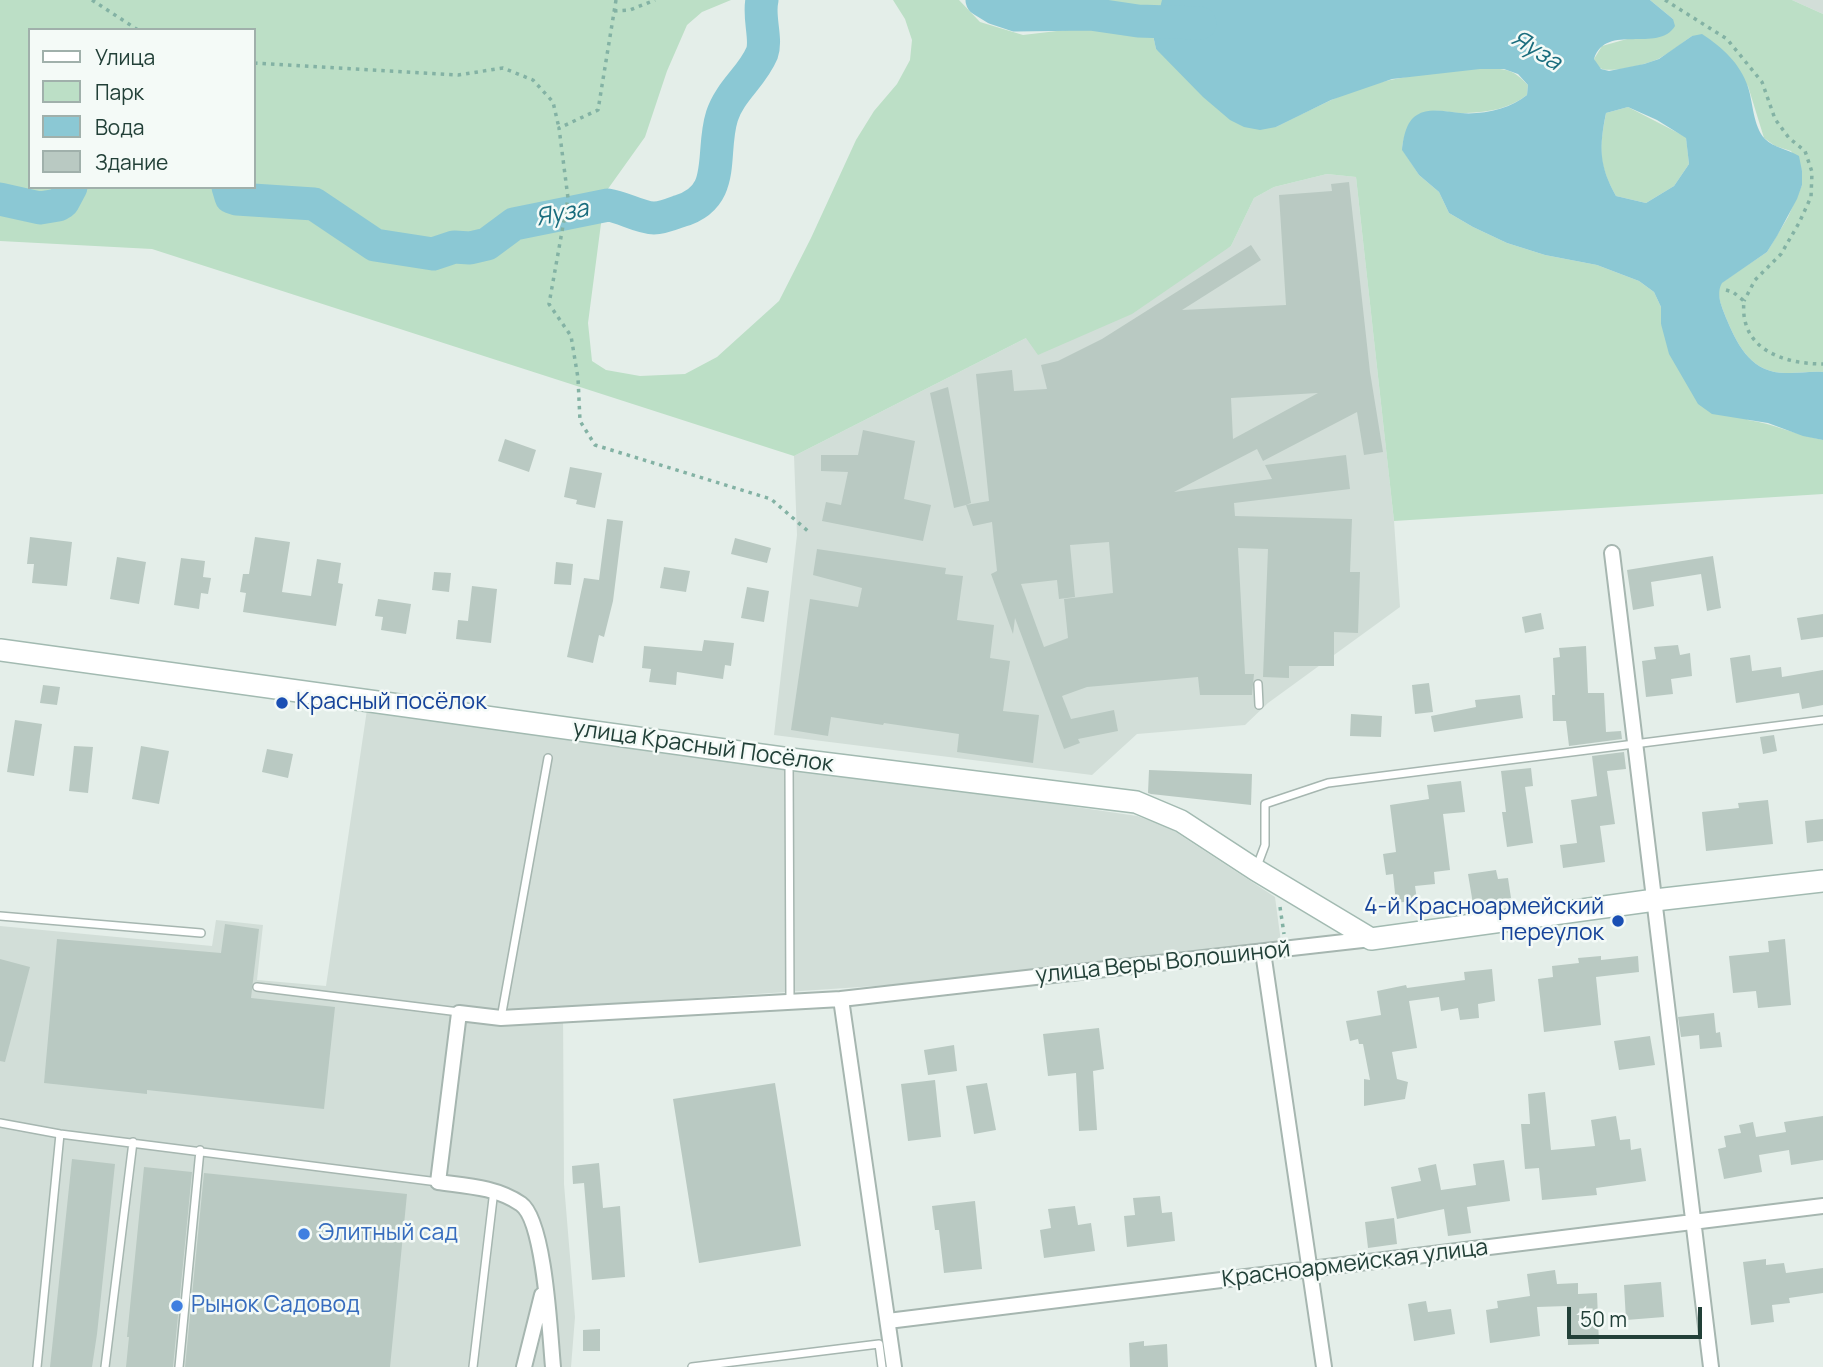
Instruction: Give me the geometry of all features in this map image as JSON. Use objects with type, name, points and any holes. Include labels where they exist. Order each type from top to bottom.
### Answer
[{"type":"street","points":[[1612,553],[1712,1367]]},
{"type":"street","name":"улица Красный Посёлок","points":[[0,650],[790,759],[1136,802],[1181,821],[1371,940]]},
{"type":"street","name":"улица Веры Волошиной","points":[[459,1013],[501,1018],[841,999],[1371,940],[1655,900],[1823,881]]},
{"type":"street","points":[[1264,952],[1324,1367]]},
{"type":"street","points":[[841,999],[894,1367]]},
{"type":"street","points":[[459,1013],[438,1182],[494,1190],[524,1206],[539,1242],[553,1367]]},
{"type":"street","name":"Красноармейская улица","points":[[888,1321],[1823,1206]]},
{"type":"street","points":[[524,1367],[545,1283]]},
{"type":"lane","points":[[1258,684],[1259,705]]},
{"type":"lane","points":[[1256,870],[1265,845],[1265,804],[1328,783],[1823,720]]},
{"type":"lane","points":[[501,1018],[548,758]]},
{"type":"lane","points":[[790,759],[790,1003]]},
{"type":"lane","points":[[0,916],[201,933]]},
{"type":"lane","points":[[257,987],[459,1013]]},
{"type":"lane","points":[[0,1123],[60,1134],[438,1182]]},
{"type":"lane","points":[[37,1367],[60,1134]]},
{"type":"lane","points":[[105,1367],[133,1142]]},
{"type":"lane","points":[[179,1367],[200,1150]]},
{"type":"lane","points":[[473,1367],[494,1190]]},
{"type":"lane","points":[[692,1367],[879,1344],[882,1367]]},
{"type":"path","points":[[92,0],[135,28]]},
{"type":"path","points":[[559,128],[598,110],[616,0]]},
{"type":"path","points":[[614,11],[630,9],[655,0]]},
{"type":"path","points":[[1665,0],[1727,39],[1762,82],[1775,120],[1789,138],[1805,151],[1812,172],[1811,197],[1781,254],[1755,280],[1744,301],[1743,313],[1752,340],[1774,356],[1823,364]]},
{"type":"path","points":[[256,63],[458,75],[503,68],[533,80],[553,102],[559,128],[568,198],[549,304],[571,337],[578,377],[580,421],[595,444],[771,499],[809,532]]},
{"type":"path","points":[[1726,290],[1744,301]]},
{"type":"path","points":[[1278,894],[1286,949]]},
{"type":"shaded area","points":[[1792,0],[1823,0],[1823,14]]},
{"type":"shaded area","points":[[1327,174],[1356,177],[1394,521],[1400,607],[1268,703],[1245,725],[1137,734],[1092,775],[774,735],[797,535],[794,456],[1026,338],[1231,246],[1254,198],[1274,187]]},
{"type":"shaded area","points":[[368,703],[1137,816],[1168,827],[1275,897],[1281,942],[905,984],[563,1007],[564,1184],[575,1317],[571,1367],[0,1367],[0,926],[212,946],[216,920],[263,925],[257,980],[326,986]]},
{"type":"green space","points":[[0,0],[731,0],[702,12],[687,25],[667,71],[645,137],[605,193],[588,323],[592,361],[606,370],[640,376],[685,374],[717,357],[779,301],[856,140],[874,111],[897,84],[910,60],[912,40],[905,19],[893,0],[959,0],[980,22],[1023,35],[1091,27],[1153,35],[1156,49],[1276,127],[1373,84],[1455,70],[1493,68],[1515,74],[1528,85],[1527,95],[1506,107],[1483,112],[1437,111],[1420,115],[1411,124],[1402,149],[1419,175],[1439,192],[1449,213],[1473,227],[1507,243],[1545,255],[1597,265],[1639,281],[1654,292],[1661,307],[1661,324],[1748,420],[1823,440],[1823,494],[1394,521],[1356,177],[1327,174],[1274,187],[1254,198],[1231,246],[1132,314],[1038,355],[1026,338],[794,456],[152,249],[0,241]]},
{"type":"green space","points":[[1014,0],[1162,0],[1162,6],[1028,3]]},
{"type":"green space","points":[[1650,0],[1792,0],[1823,14],[1823,372],[1777,372],[1757,365],[1737,341],[1720,302],[1721,283],[1767,252],[1788,217],[1802,185],[1802,171],[1791,151],[1775,146],[1764,138],[1748,86],[1692,36],[1664,56],[1648,63],[1612,70],[1596,65],[1594,59],[1602,46],[1627,39],[1673,19]]},
{"type":"green space","points":[[1628,107],[1686,137],[1689,164],[1674,186],[1646,203],[1616,196],[1603,165],[1601,147],[1606,113]]},
{"type":"water","points":[[1162,0],[1650,0],[1673,19],[1675,26],[1667,34],[1657,38],[1609,42],[1600,48],[1594,59],[1601,69],[1609,71],[1659,59],[1692,36],[1702,34],[1723,50],[1745,78],[1761,134],[1773,144],[1799,156],[1802,185],[1777,236],[1767,252],[1722,283],[1719,297],[1737,341],[1757,365],[1777,372],[1823,372],[1823,440],[1768,423],[1712,414],[1698,404],[1669,354],[1661,324],[1661,307],[1654,292],[1639,281],[1597,265],[1545,255],[1507,243],[1449,213],[1439,192],[1419,175],[1402,150],[1408,126],[1413,118],[1427,111],[1478,113],[1513,104],[1527,95],[1528,85],[1518,74],[1504,69],[1480,69],[1392,79],[1331,100],[1276,127],[1260,130],[1244,127],[1230,120],[1203,97],[1156,49],[1153,35]],"holes":[[[1628,107],[1657,120],[1686,138],[1689,164],[1674,186],[1646,203],[1616,196],[1606,175],[1602,156],[1606,113]]]},
{"type":"building","points":[[1349,182],[1370,372],[1383,452],[1364,455],[1357,412],[1263,461],[1257,449],[1174,492],[1272,479],[1265,465],[1346,455],[1350,489],[1234,503],[1235,516],[1352,519],[1350,572],[1360,572],[1358,633],[1334,632],[1334,666],[1289,666],[1289,678],[1263,677],[1268,549],[1238,548],[1245,674],[1254,674],[1252,695],[1200,695],[1198,677],[1087,687],[1062,696],[1071,719],[1114,710],[1118,731],[1078,739],[1080,743],[1064,749],[1015,618],[1013,634],[991,574],[997,571],[992,522],[973,526],[966,505],[989,501],[976,374],[1012,370],[1014,391],[1047,389],[1041,365],[1058,361],[1102,339],[1251,245],[1261,260],[1182,310],[1286,305],[1279,195],[1332,191],[1331,184]],"holes":[[[1318,393],[1233,439],[1231,398]],[[1109,542],[1113,593],[1064,599],[1068,638],[1044,647],[1021,584],[1057,580],[1059,599],[1075,597],[1070,545]]]},
{"type":"building","points":[[948,387],[971,503],[954,508],[930,393]]},
{"type":"building","points":[[863,430],[915,441],[904,499],[931,505],[923,541],[822,521],[826,502],[841,505],[848,472],[821,471],[821,455],[858,455]]},
{"type":"building","points":[[505,439],[536,450],[529,472],[498,461]]},
{"type":"building","points":[[570,467],[602,473],[595,508],[576,504],[577,500],[564,497]]},
{"type":"building","points":[[607,519],[623,521],[613,601],[604,637],[599,635],[593,663],[567,657],[584,578],[599,580]]},
{"type":"building","points":[[30,537],[72,542],[67,586],[32,583],[34,564],[27,564]]},
{"type":"building","points":[[255,537],[290,542],[282,592],[311,596],[317,559],[341,563],[338,583],[343,584],[336,626],[243,612],[246,593],[240,592],[243,574],[249,574]]},
{"type":"building","points":[[735,538],[771,548],[767,563],[731,554]]},
{"type":"building","points":[[817,549],[946,568],[945,574],[963,576],[957,620],[994,625],[990,658],[1010,661],[1003,711],[1039,715],[1033,763],[957,752],[959,734],[884,723],[831,717],[828,736],[791,730],[810,599],[858,607],[862,588],[813,575]]},
{"type":"building","points":[[1713,556],[1721,608],[1707,611],[1701,574],[1651,582],[1654,606],[1633,610],[1627,570]]},
{"type":"building","points":[[117,557],[146,562],[139,604],[110,599]]},
{"type":"building","points":[[181,558],[205,561],[203,577],[211,578],[208,594],[201,593],[199,609],[174,605]]},
{"type":"building","points":[[556,562],[573,564],[571,585],[554,584]]},
{"type":"building","points":[[664,567],[690,571],[686,592],[660,588]]},
{"type":"building","points":[[434,572],[451,573],[449,592],[432,590]]},
{"type":"building","points":[[472,586],[497,589],[491,643],[456,639],[458,620],[468,621]]},
{"type":"building","points":[[747,587],[769,591],[764,622],[741,618]]},
{"type":"building","points":[[378,599],[411,604],[406,634],[381,630],[383,617],[375,616]]},
{"type":"building","points":[[1541,613],[1544,629],[1525,633],[1522,617]]},
{"type":"building","points":[[1823,614],[1823,637],[1801,640],[1797,618]]},
{"type":"building","points":[[704,640],[734,643],[731,666],[725,665],[723,679],[677,672],[676,685],[649,682],[651,669],[642,668],[644,646],[702,651]]},
{"type":"building","points":[[1678,645],[1680,655],[1690,653],[1692,676],[1671,679],[1673,694],[1646,697],[1642,661],[1656,659],[1654,647]]},
{"type":"building","points":[[1586,646],[1588,693],[1604,693],[1606,732],[1621,731],[1622,739],[1569,746],[1566,721],[1553,721],[1553,658],[1560,657],[1559,648]]},
{"type":"building","points":[[1750,655],[1752,671],[1781,667],[1782,677],[1823,670],[1823,705],[1802,709],[1799,693],[1736,703],[1730,658]]},
{"type":"building","points":[[1429,683],[1433,712],[1415,714],[1412,685]]},
{"type":"building","points":[[43,685],[60,687],[57,705],[40,703]]},
{"type":"building","points":[[1520,695],[1523,718],[1434,732],[1431,716],[1476,707],[1475,700]]},
{"type":"building","points":[[1351,714],[1382,716],[1381,737],[1350,736]]},
{"type":"building","points":[[15,720],[42,724],[34,776],[7,772]]},
{"type":"building","points":[[1774,735],[1777,751],[1763,754],[1760,737]]},
{"type":"building","points":[[74,746],[93,747],[88,793],[69,791]]},
{"type":"building","points":[[141,746],[169,751],[159,804],[132,799]]},
{"type":"building","points":[[267,749],[293,754],[288,778],[262,772]]},
{"type":"building","points":[[1624,752],[1626,769],[1607,771],[1615,824],[1600,826],[1605,862],[1563,868],[1560,845],[1577,843],[1571,800],[1597,796],[1592,756]]},
{"type":"building","points":[[1531,768],[1533,786],[1525,787],[1533,843],[1507,847],[1502,812],[1506,812],[1501,771]]},
{"type":"building","points":[[1149,770],[1252,774],[1251,805],[1148,793]]},
{"type":"building","points":[[1461,781],[1465,812],[1443,814],[1450,870],[1434,872],[1435,884],[1415,886],[1417,900],[1396,903],[1393,874],[1386,875],[1383,854],[1396,852],[1390,805],[1429,799],[1427,785]]},
{"type":"building","points":[[1768,800],[1773,844],[1706,851],[1702,812],[1739,808],[1738,803]]},
{"type":"building","points":[[1823,819],[1823,841],[1807,843],[1805,821]]},
{"type":"building","points":[[1496,870],[1498,879],[1508,878],[1511,898],[1473,904],[1468,874]]},
{"type":"building","points":[[225,924],[259,929],[251,998],[335,1007],[324,1109],[147,1090],[147,1094],[44,1083],[57,939],[221,953]]},
{"type":"building","points":[[1785,939],[1791,1005],[1758,1008],[1756,991],[1733,993],[1729,956],[1769,952],[1768,941]]},
{"type":"building","points":[[1601,956],[1601,960],[1638,956],[1639,972],[1596,977],[1601,1025],[1544,1032],[1538,979],[1553,977],[1552,966],[1579,963],[1578,958]]},
{"type":"building","points":[[0,959],[30,967],[5,1062],[0,1061]]},
{"type":"building","points":[[1492,969],[1495,1001],[1478,1004],[1479,1018],[1460,1020],[1458,1008],[1441,1011],[1439,997],[1409,1001],[1417,1048],[1392,1052],[1397,1079],[1408,1082],[1405,1099],[1364,1106],[1364,1079],[1370,1080],[1363,1044],[1359,1044],[1358,1039],[1350,1041],[1346,1021],[1381,1015],[1377,991],[1406,985],[1407,988],[1465,980],[1464,972]]},
{"type":"building","points":[[1714,1013],[1716,1033],[1720,1032],[1722,1047],[1700,1049],[1699,1035],[1681,1037],[1678,1017]]},
{"type":"building","points":[[1099,1028],[1104,1069],[1093,1071],[1097,1130],[1079,1131],[1076,1073],[1048,1076],[1043,1034]]},
{"type":"building","points":[[1650,1036],[1655,1065],[1619,1070],[1614,1041]]},
{"type":"building","points":[[954,1045],[957,1071],[928,1075],[924,1050]]},
{"type":"building","points":[[935,1080],[941,1137],[908,1141],[901,1084]]},
{"type":"building","points":[[775,1083],[801,1246],[699,1263],[673,1099]]},
{"type":"building","points":[[987,1083],[996,1130],[974,1134],[966,1086]]},
{"type":"building","points":[[1545,1092],[1551,1150],[1595,1146],[1591,1120],[1616,1116],[1620,1140],[1630,1139],[1631,1150],[1641,1148],[1646,1181],[1596,1188],[1597,1195],[1542,1200],[1539,1168],[1525,1169],[1521,1124],[1530,1124],[1528,1094]]},
{"type":"building","points":[[1823,1116],[1823,1160],[1791,1165],[1789,1150],[1759,1155],[1762,1172],[1724,1179],[1718,1149],[1726,1147],[1724,1136],[1741,1133],[1739,1125],[1753,1122],[1756,1137],[1786,1132],[1784,1122]]},
{"type":"building","points":[[72,1159],[115,1164],[92,1367],[50,1367]]},
{"type":"building","points":[[1504,1160],[1510,1201],[1467,1207],[1471,1233],[1448,1236],[1444,1209],[1397,1219],[1391,1187],[1421,1181],[1418,1168],[1436,1164],[1441,1190],[1476,1185],[1473,1164]]},
{"type":"building","points":[[599,1163],[603,1208],[620,1206],[625,1277],[592,1280],[584,1183],[573,1184],[572,1166]]},
{"type":"building","points":[[144,1167],[192,1172],[173,1367],[126,1367]]},
{"type":"building","name":"Элитный сад","points":[[204,1173],[407,1194],[390,1367],[185,1367]]},
{"type":"building","points":[[1160,1196],[1162,1213],[1172,1212],[1175,1241],[1127,1247],[1124,1216],[1135,1215],[1133,1198]]},
{"type":"building","points":[[975,1201],[982,1269],[944,1273],[939,1230],[935,1230],[932,1206]]},
{"type":"building","points":[[1075,1206],[1078,1225],[1091,1223],[1095,1251],[1044,1258],[1040,1230],[1051,1228],[1048,1209]]},
{"type":"building","points":[[1394,1218],[1397,1244],[1368,1248],[1365,1222]]},
{"type":"building","points":[[1766,1259],[1766,1265],[1784,1263],[1786,1273],[1823,1268],[1823,1293],[1789,1298],[1790,1303],[1772,1305],[1774,1322],[1751,1325],[1743,1262]]},
{"type":"building","points":[[1555,1270],[1557,1284],[1578,1283],[1578,1294],[1597,1293],[1599,1344],[1568,1345],[1567,1306],[1537,1307],[1540,1336],[1490,1343],[1486,1310],[1498,1308],[1497,1301],[1530,1296],[1527,1274]]},
{"type":"building","points":[[1661,1282],[1664,1317],[1626,1320],[1624,1285]]},
{"type":"building","points":[[1426,1301],[1428,1312],[1451,1309],[1455,1334],[1414,1341],[1408,1304]]},
{"type":"building","points":[[600,1329],[600,1351],[583,1351],[583,1330]]},
{"type":"building","points":[[1144,1341],[1144,1346],[1167,1344],[1168,1367],[1130,1367],[1129,1343]]},
{"type":"waterway","name":"Яуза","points":[[229,189],[231,197],[237,199],[314,204],[375,245],[433,254],[454,247],[470,248],[487,244],[514,224],[608,205],[649,218],[670,215],[695,204],[705,196],[711,185],[722,116],[730,99],[762,53],[762,0]]},
{"type":"waterway","name":"Яуза","points":[[982,0],[1016,15],[1090,14],[1138,21],[1200,23]]},
{"type":"waterway","name":"Яуза","points":[[0,199],[40,208],[63,202],[70,189]]},
{"type":"place","name":"Красный посёлок","points":[[282,703]]},
{"type":"place","name":"4-й Красноармейский переулок","points":[[1618,921]]},
{"type":"place","name":"Элитный сад","points":[[304,1234]]},
{"type":"place","name":"Рынок Садовод","points":[[177,1306]]}]
